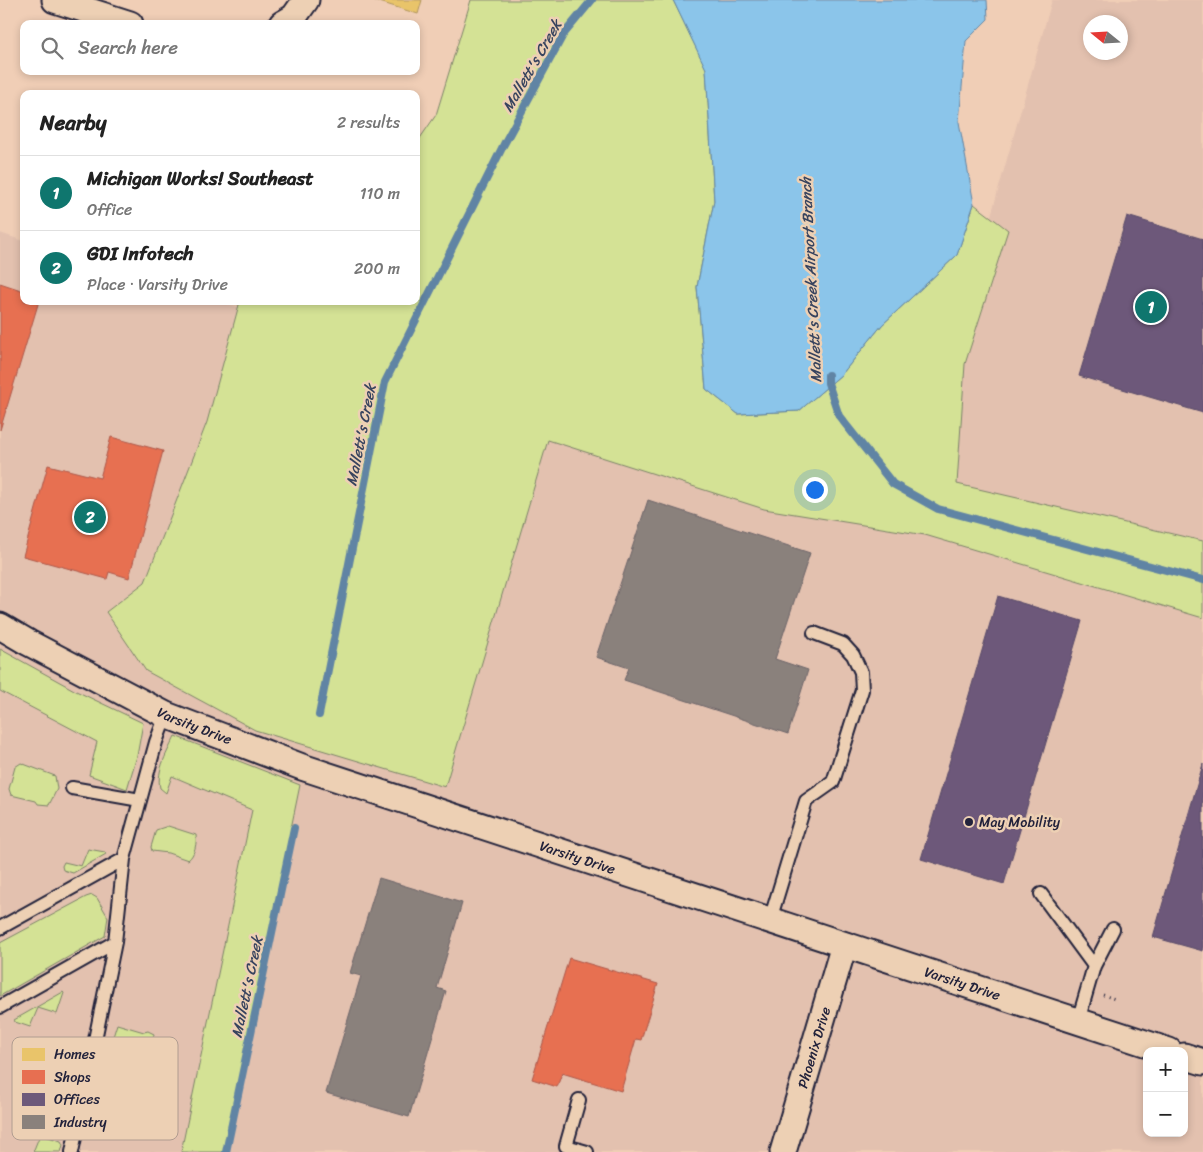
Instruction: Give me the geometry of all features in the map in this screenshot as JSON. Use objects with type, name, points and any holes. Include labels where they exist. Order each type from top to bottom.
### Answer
[{"type":"street","points":[[55,0],[118,20]]},
{"type":"street","points":[[289,20],[294,17],[306,0]]},
{"type":"street","name":"Varsity Drive","points":[[0,626],[166,715],[311,770],[1157,1047]]},
{"type":"street","name":"Phoenix Drive","points":[[783,1152],[844,945]]},
{"type":"street","points":[[1188,1057],[1203,1062]]},
{"type":"lane","points":[[770,920],[806,801],[833,782],[862,690],[860,672],[853,655],[842,644],[814,633]]},
{"type":"lane","points":[[96,1037],[115,942],[124,859],[156,742],[166,715]]},
{"type":"lane","points":[[72,788],[140,800]]},
{"type":"lane","points":[[0,928],[124,859]]},
{"type":"lane","points":[[1041,894],[1094,966]]},
{"type":"lane","points":[[1078,1021],[1094,966],[1113,929]]},
{"type":"lane","points":[[0,1007],[115,942]]},
{"type":"lane","points":[[579,1100],[566,1146],[587,1152]]},
{"type":"shaded area","points":[[1052,0],[1203,0],[1203,1152],[0,1152],[0,233],[20,240],[20,305],[231,305],[906,516]]},
{"type":"green space","points":[[471,0],[673,0],[706,68],[714,201],[697,287],[706,389],[738,414],[799,411],[842,374],[882,325],[957,255],[974,204],[1008,230],[965,364],[957,484],[1203,541],[1203,618],[925,535],[764,509],[548,440],[445,787],[255,730],[146,671],[106,612],[145,582],[207,422],[239,305],[420,305],[420,138],[436,115]]},
{"type":"green space","points":[[0,649],[76,691],[143,723],[137,756],[127,789],[89,775],[97,742],[0,691]]},
{"type":"green space","points":[[175,736],[300,785],[224,1152],[181,1152],[252,810],[172,776],[166,793],[160,788],[161,768]]},
{"type":"green space","points":[[21,763],[55,776],[57,789],[49,805],[38,804],[36,801],[11,795],[9,789],[15,767]]},
{"type":"green space","points":[[168,826],[196,835],[195,848],[188,860],[168,853],[152,851],[151,847],[156,830]]},
{"type":"green space","points":[[88,849],[105,852],[106,854],[73,873],[63,870],[64,862],[81,866]]},
{"type":"green space","points":[[92,895],[97,898],[108,917],[105,936],[0,996],[0,943]]},
{"type":"green space","points":[[63,992],[57,1014],[38,1008],[30,1027],[15,1022],[14,1020]]},
{"type":"green space","points":[[117,1024],[154,1034],[153,1037],[113,1037]]},
{"type":"green space","points":[[38,1140],[58,1140],[63,1145],[61,1152],[33,1152]]},
{"type":"water","points":[[673,0],[987,0],[988,19],[966,41],[959,122],[974,204],[957,255],[882,325],[842,374],[799,411],[738,414],[706,389],[697,287],[714,201],[706,69]]},
{"type":"building: Homes","points":[[373,0],[422,0],[418,14]]},
{"type":"building: Shops","points":[[0,283],[20,290],[20,305],[38,305],[0,430]]},
{"type":"building: Shops","points":[[111,437],[163,451],[129,578],[109,572],[107,579],[23,556],[48,465],[100,478]]},
{"type":"building: Shops","points":[[569,958],[658,984],[641,1040],[636,1039],[621,1091],[562,1073],[557,1087],[532,1079]]},
{"type":"building: Offices","points":[[1127,216],[1203,239],[1203,413],[1079,376]]},
{"type":"building: Offices","points":[[998,596],[1082,621],[1004,884],[921,859]]},
{"type":"building: Offices","points":[[1203,764],[1203,951],[1153,937]]},
{"type":"building: Industry","points":[[648,500],[810,553],[775,659],[808,670],[788,734],[624,680],[629,668],[596,657]]},
{"type":"building: Industry","points":[[379,878],[462,903],[437,988],[446,991],[409,1117],[326,1093],[361,976],[350,973]]},
{"type":"waterway","name":"Mallett's Creek","points":[[319,715],[385,382],[504,144],[563,35],[592,0]]},
{"type":"waterway","name":"Mallett's Creek Airport Branch","points":[[828,375],[828,383],[839,416],[893,484],[938,509],[1203,580]]},
{"type":"waterway","name":"Mallett's Creek","points":[[226,1152],[294,828]]},
{"type":"place","name":"Michigan Works! Southeast","points":[[1151,307]]},
{"type":"place","name":"GDI Infotech","points":[[90,517]]},
{"type":"place","name":"May Mobility","points":[[969,822]]}]
